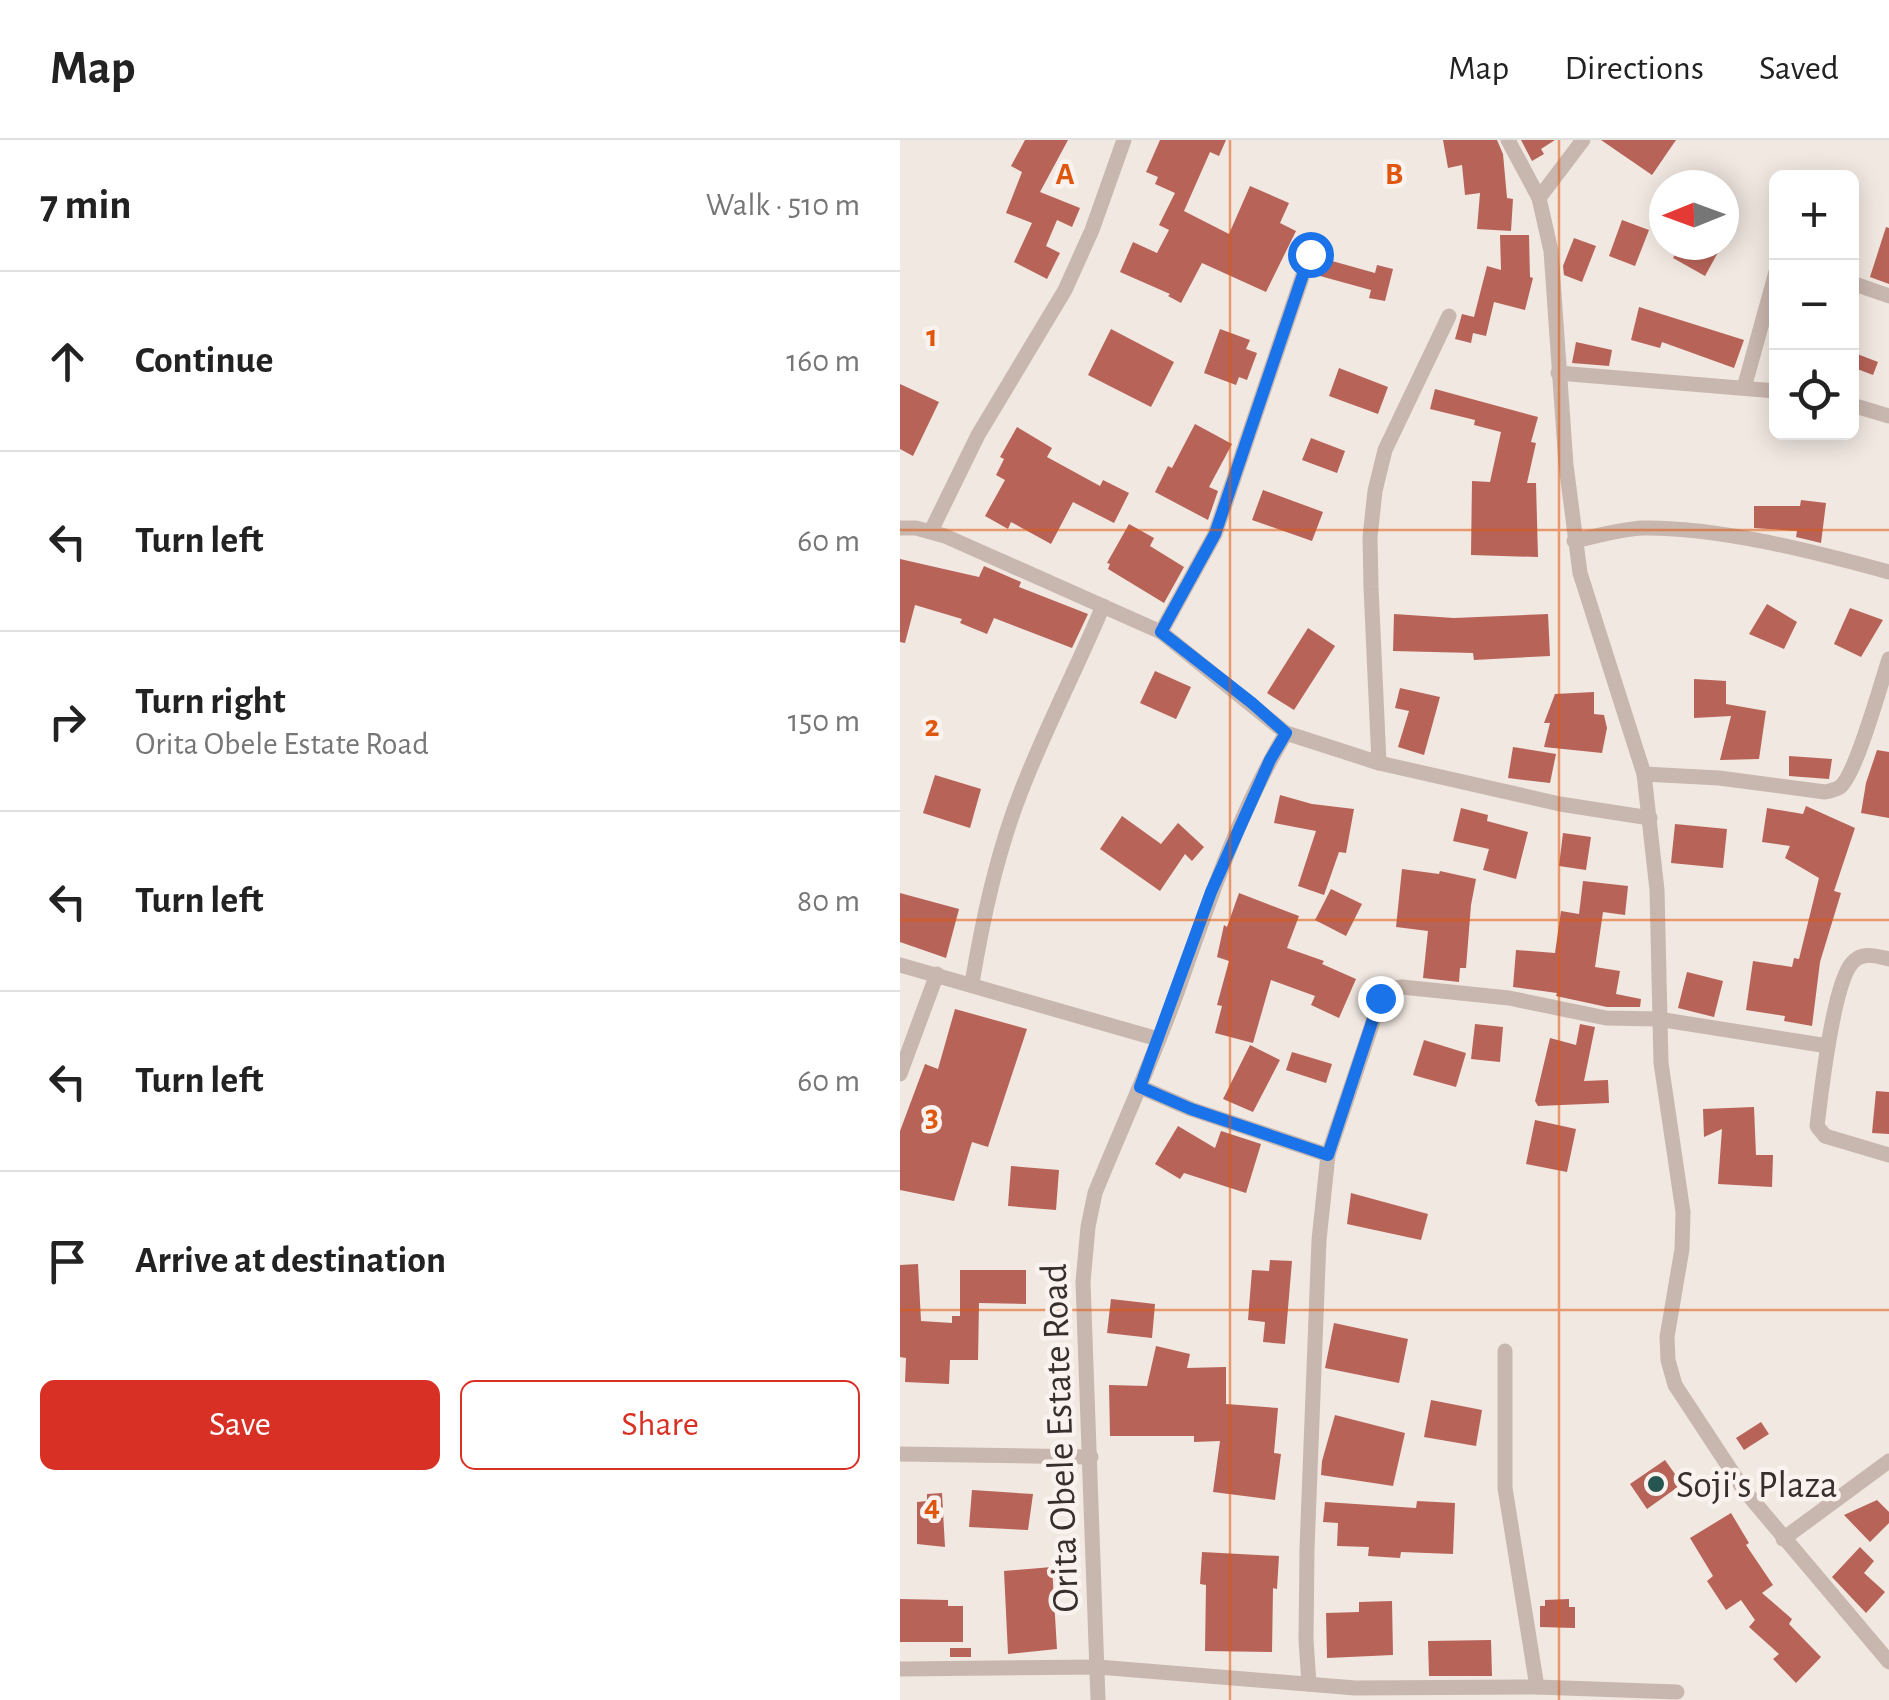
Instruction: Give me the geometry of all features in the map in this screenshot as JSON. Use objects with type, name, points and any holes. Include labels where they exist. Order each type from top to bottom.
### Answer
[{"type":"street","points":[[932,531],[978,435],[1065,290],[1092,230],[1124,140]]},
{"type":"street","points":[[1508,140],[1539,198],[1551,251],[1574,541],[1589,610],[1644,774],[1650,818],[1657,890],[1661,1063],[1683,1212],[1682,1249],[1667,1337],[1668,1360],[1675,1384],[1693,1416],[1744,1490],[1889,1662]]},
{"type":"street","points":[[1539,198],[1584,140]]},
{"type":"street","points":[[1161,632],[1215,534],[1310,254]]},
{"type":"street","points":[[1859,285],[1889,296]]},
{"type":"street","points":[[1744,388],[1769,297]]},
{"type":"street","points":[[1378,763],[1370,554],[1374,491],[1385,450],[1449,316]]},
{"type":"street","points":[[1558,374],[1769,390]]},
{"type":"street","points":[[1859,407],[1889,416]]},
{"type":"street","points":[[900,528],[932,531],[1161,632],[1286,733],[1378,763],[1560,804],[1650,818]]},
{"type":"street","points":[[1574,541],[1641,528],[1694,531],[1840,558],[1889,572]]},
{"type":"street","points":[[972,983],[981,928],[1004,841],[1022,790],[1103,606]]},
{"type":"street","points":[[1644,774],[1836,790],[1852,768],[1889,659]]},
{"type":"street","name":"Orita Obele Estate Road","points":[[1098,1700],[1083,1282],[1088,1227],[1095,1193],[1140,1087],[1211,892],[1286,733]]},
{"type":"street","points":[[1889,959],[1868,954],[1853,962],[1845,978],[1828,1046],[1818,1132],[1889,1155]]},
{"type":"street","points":[[900,965],[1158,1040]]},
{"type":"street","points":[[900,1074],[937,974]]},
{"type":"street","points":[[1309,1684],[1306,1640],[1310,1436],[1328,1155],[1380,998],[1390,989],[1402,987],[1510,998],[1621,1020],[1658,1018],[1828,1046]]},
{"type":"street","points":[[1140,1087],[1191,1109],[1328,1155]]},
{"type":"street","points":[[1505,1351],[1505,1488],[1537,1687]]},
{"type":"street","points":[[900,1454],[1091,1456]]},
{"type":"street","points":[[1783,1539],[1889,1461]]},
{"type":"street","points":[[900,1669],[1098,1667],[1309,1684],[1356,1694],[1404,1686],[1677,1692]]},
{"type":"building","points":[[1025,140],[1068,140],[1040,192],[1080,208],[1072,227],[1057,220],[1046,246],[1060,253],[1047,279],[1014,262],[1032,223],[1006,213],[1022,172],[1011,166]]},
{"type":"building","points":[[1160,140],[1226,140],[1219,156],[1210,152],[1184,211],[1229,234],[1250,186],[1289,203],[1280,223],[1296,231],[1266,292],[1202,263],[1181,303],[1170,294],[1120,272],[1133,242],[1157,253],[1169,230],[1159,225],[1175,193],[1155,184],[1158,177],[1146,172]]},
{"type":"building","points":[[1443,140],[1497,140],[1503,154],[1507,198],[1513,199],[1511,231],[1477,229],[1480,193],[1465,195],[1462,165],[1448,168]]},
{"type":"building","points":[[1521,140],[1555,140],[1532,161]]},
{"type":"building","points":[[1601,140],[1676,140],[1655,170],[1649,173]]},
{"type":"building","points":[[1622,220],[1649,230],[1635,266],[1609,256]]},
{"type":"building","points":[[1886,227],[1889,228],[1889,284],[1870,277]]},
{"type":"building","points":[[1500,235],[1529,235],[1533,278],[1525,310],[1494,302],[1486,336],[1473,333],[1471,343],[1455,339],[1462,314],[1474,317],[1487,266],[1501,270]]},
{"type":"building","points":[[1574,238],[1596,246],[1582,282],[1564,275],[1563,266]]},
{"type":"building","points":[[1325,259],[1375,273],[1377,265],[1393,269],[1385,301],[1369,298],[1371,290],[1320,276]]},
{"type":"building","points":[[1677,260],[1714,260],[1705,276]]},
{"type":"building","points":[[1639,307],[1744,340],[1734,368],[1662,342],[1660,348],[1631,340]]},
{"type":"building","points":[[1111,329],[1174,362],[1151,407],[1088,375]]},
{"type":"building","points":[[1220,329],[1250,340],[1246,349],[1257,353],[1247,380],[1239,377],[1236,385],[1204,373]]},
{"type":"building","points":[[1576,342],[1612,350],[1609,366],[1572,363]]},
{"type":"building","points":[[1859,355],[1878,362],[1873,375],[1859,370]]},
{"type":"building","points":[[1339,368],[1388,387],[1378,414],[1329,396]]},
{"type":"building","points":[[900,384],[939,402],[913,456],[900,449]]},
{"type":"building","points":[[1435,389],[1538,417],[1527,483],[1536,483],[1538,557],[1471,555],[1472,481],[1490,482],[1501,432],[1474,425],[1475,420],[1430,409]]},
{"type":"building","points":[[1195,424],[1232,444],[1209,487],[1218,491],[1208,520],[1155,492]]},
{"type":"building","points":[[1017,427],[1052,448],[1047,457],[1100,486],[1103,480],[1129,493],[1114,523],[1073,502],[1051,544],[1011,522],[1008,529],[985,516],[1005,480],[996,475],[1004,459],[1000,457]]},
{"type":"building","points":[[1311,438],[1345,451],[1337,473],[1302,460]]},
{"type":"building","points":[[1263,490],[1323,512],[1312,541],[1252,520]]},
{"type":"building","points":[[1801,500],[1826,503],[1821,543],[1796,537],[1797,531],[1754,528],[1754,506],[1800,506]]},
{"type":"building","points":[[1129,524],[1154,538],[1150,546],[1184,567],[1164,603],[1108,569],[1107,563]]},
{"type":"building","points":[[900,559],[979,577],[984,566],[1021,582],[1019,587],[1088,614],[1072,648],[994,618],[987,634],[960,623],[962,619],[915,605],[905,643],[900,642]]},
{"type":"building","points":[[1767,604],[1797,622],[1784,649],[1749,634]]},
{"type":"building","points":[[1850,608],[1883,620],[1861,657],[1834,644]]},
{"type":"building","points":[[1394,614],[1454,618],[1548,614],[1550,656],[1474,660],[1473,653],[1393,651]]},
{"type":"building","points":[[1308,628],[1335,646],[1294,710],[1267,693]]},
{"type":"building","points":[[1155,671],[1191,687],[1176,719],[1140,703]]},
{"type":"building","points":[[1694,679],[1726,681],[1726,704],[1766,711],[1759,759],[1720,760],[1731,716],[1694,718]]},
{"type":"building","points":[[1400,688],[1440,697],[1424,755],[1398,747],[1409,711],[1395,708]]},
{"type":"building","points":[[1594,692],[1594,714],[1604,715],[1607,728],[1602,753],[1544,747],[1550,723],[1544,723],[1555,694]]},
{"type":"building","points":[[1513,747],[1556,754],[1550,783],[1508,778]]},
{"type":"building","points":[[1877,750],[1889,752],[1889,818],[1861,813]]},
{"type":"building","points":[[1789,756],[1832,759],[1829,779],[1789,776]]},
{"type":"building","points":[[935,775],[981,789],[970,828],[923,813]]},
{"type":"building","points":[[1280,795],[1354,809],[1346,853],[1339,852],[1324,895],[1298,886],[1316,831],[1274,823]]},
{"type":"building","points":[[1806,806],[1855,828],[1834,891],[1841,893],[1820,962],[1812,1026],[1784,1021],[1785,1016],[1746,1010],[1753,961],[1792,967],[1794,958],[1799,959],[1819,878],[1785,858],[1790,846],[1762,842],[1767,808],[1803,814]]},
{"type":"building","points":[[1461,808],[1488,815],[1487,821],[1528,832],[1516,879],[1483,870],[1489,849],[1453,841]]},
{"type":"building","points":[[1122,816],[1161,844],[1178,823],[1204,847],[1192,861],[1185,854],[1160,891],[1100,849]]},
{"type":"building","points":[[1675,824],[1727,829],[1723,868],[1671,863]]},
{"type":"building","points":[[1563,833],[1591,837],[1586,870],[1559,866]]},
{"type":"building","points":[[1402,869],[1439,874],[1440,871],[1476,879],[1466,968],[1460,968],[1459,982],[1423,978],[1428,931],[1396,927]]},
{"type":"building","points":[[1583,881],[1628,886],[1625,915],[1603,912],[1595,967],[1620,971],[1616,994],[1641,999],[1640,1007],[1607,1007],[1556,996],[1557,993],[1513,987],[1516,950],[1555,953],[1561,911],[1579,914]]},
{"type":"building","points":[[1331,889],[1362,904],[1346,936],[1315,920]]},
{"type":"building","points":[[900,893],[959,909],[946,958],[900,942]]},
{"type":"building","points":[[1239,893],[1299,916],[1287,948],[1324,961],[1322,964],[1356,979],[1339,1018],[1311,1005],[1315,996],[1271,980],[1253,1043],[1215,1033],[1222,1006],[1217,1005],[1229,961],[1217,957],[1224,925],[1227,927]]},
{"type":"building","points":[[1687,972],[1723,981],[1714,1017],[1678,1008]]},
{"type":"building","points":[[955,1009],[1027,1029],[988,1147],[972,1142],[954,1201],[900,1190],[900,1131],[925,1064],[938,1069]]},
{"type":"building","points":[[1475,1024],[1503,1027],[1500,1062],[1471,1059]]},
{"type":"building","points":[[1580,1024],[1595,1027],[1584,1081],[1608,1080],[1609,1103],[1538,1106],[1535,1101],[1550,1038],[1576,1045]]},
{"type":"building","points":[[1424,1040],[1466,1053],[1456,1087],[1413,1075]]},
{"type":"building","points":[[1250,1045],[1280,1060],[1253,1112],[1223,1099]]},
{"type":"building","points":[[1292,1052],[1332,1064],[1326,1083],[1286,1070]]},
{"type":"building","points":[[1876,1091],[1889,1092],[1889,1134],[1872,1133]]},
{"type":"building","points":[[1754,1107],[1756,1155],[1773,1155],[1772,1187],[1718,1184],[1722,1129],[1704,1137],[1703,1109]]},
{"type":"building","points":[[1535,1120],[1576,1129],[1567,1172],[1526,1164]]},
{"type":"building","points":[[1178,1126],[1215,1148],[1221,1131],[1261,1144],[1246,1193],[1184,1173],[1180,1179],[1155,1164]]},
{"type":"building","points":[[1011,1166],[1059,1170],[1056,1210],[1008,1206]]},
{"type":"building","points":[[1351,1193],[1428,1214],[1421,1240],[1347,1224]]},
{"type":"building","points":[[1270,1260],[1292,1261],[1285,1344],[1263,1342],[1265,1322],[1248,1320],[1252,1270],[1269,1271]]},
{"type":"building","points":[[918,1264],[921,1321],[952,1323],[952,1316],[960,1316],[960,1270],[1026,1270],[1026,1304],[979,1303],[978,1360],[950,1360],[949,1384],[905,1382],[906,1358],[900,1357],[900,1265]]},
{"type":"building","points":[[1111,1299],[1155,1304],[1152,1338],[1107,1333]]},
{"type":"building","points":[[1334,1323],[1408,1339],[1399,1383],[1325,1368]]},
{"type":"building","points":[[1156,1346],[1190,1354],[1187,1368],[1226,1367],[1226,1404],[1278,1408],[1274,1453],[1281,1454],[1275,1500],[1213,1492],[1220,1441],[1194,1442],[1194,1436],[1110,1436],[1109,1385],[1147,1386]]},
{"type":"building","points":[[1431,1400],[1482,1410],[1476,1446],[1424,1437]]},
{"type":"building","points":[[1335,1415],[1405,1433],[1393,1486],[1321,1475]]},
{"type":"building","points":[[1761,1422],[1769,1434],[1744,1450],[1736,1438]]},
{"type":"building","name":"Soji's Plaza","points":[[1665,1460],[1682,1484],[1647,1509],[1630,1484]]},
{"type":"building","points":[[972,1490],[1033,1494],[1028,1530],[969,1527]]},
{"type":"building","points":[[942,1493],[945,1547],[917,1544],[917,1502],[927,1501],[927,1494]]},
{"type":"building","points":[[1877,1500],[1889,1512],[1889,1523],[1870,1542],[1844,1515]]},
{"type":"building","points":[[1417,1501],[1455,1503],[1453,1554],[1401,1552],[1400,1558],[1368,1556],[1369,1547],[1337,1546],[1338,1523],[1323,1522],[1325,1502],[1416,1508]]},
{"type":"building","points":[[1731,1513],[1749,1543],[1746,1545],[1773,1585],[1762,1593],[1792,1619],[1789,1624],[1821,1657],[1796,1683],[1773,1659],[1779,1654],[1749,1627],[1755,1620],[1741,1600],[1726,1610],[1707,1581],[1713,1576],[1690,1538]]},
{"type":"building","points":[[1860,1547],[1874,1561],[1864,1573],[1885,1592],[1866,1613],[1832,1577]]},
{"type":"building","points":[[1202,1552],[1279,1556],[1277,1589],[1273,1588],[1272,1652],[1205,1651]]},
{"type":"building","points":[[1052,1567],[1057,1649],[1008,1654],[1004,1571]]},
{"type":"building","points":[[900,1599],[948,1600],[948,1606],[963,1606],[963,1642],[900,1642]]},
{"type":"building","points":[[1569,1599],[1569,1607],[1575,1607],[1575,1628],[1540,1627],[1540,1606],[1545,1606],[1545,1600]]},
{"type":"building","points":[[1392,1601],[1393,1655],[1327,1658],[1326,1613],[1359,1612],[1359,1602]]},
{"type":"building","points":[[1491,1640],[1492,1676],[1429,1676],[1428,1641]]},
{"type":"building","points":[[950,1648],[971,1648],[971,1657],[950,1657]]},
{"type":"place","name":"Soji's Plaza","points":[[1656,1484]]},
{"type":"route","points":[[1310,254],[1215,534],[1161,632],[1286,733],[1211,892],[1140,1087],[1191,1109],[1328,1155],[1380,998]]}]
